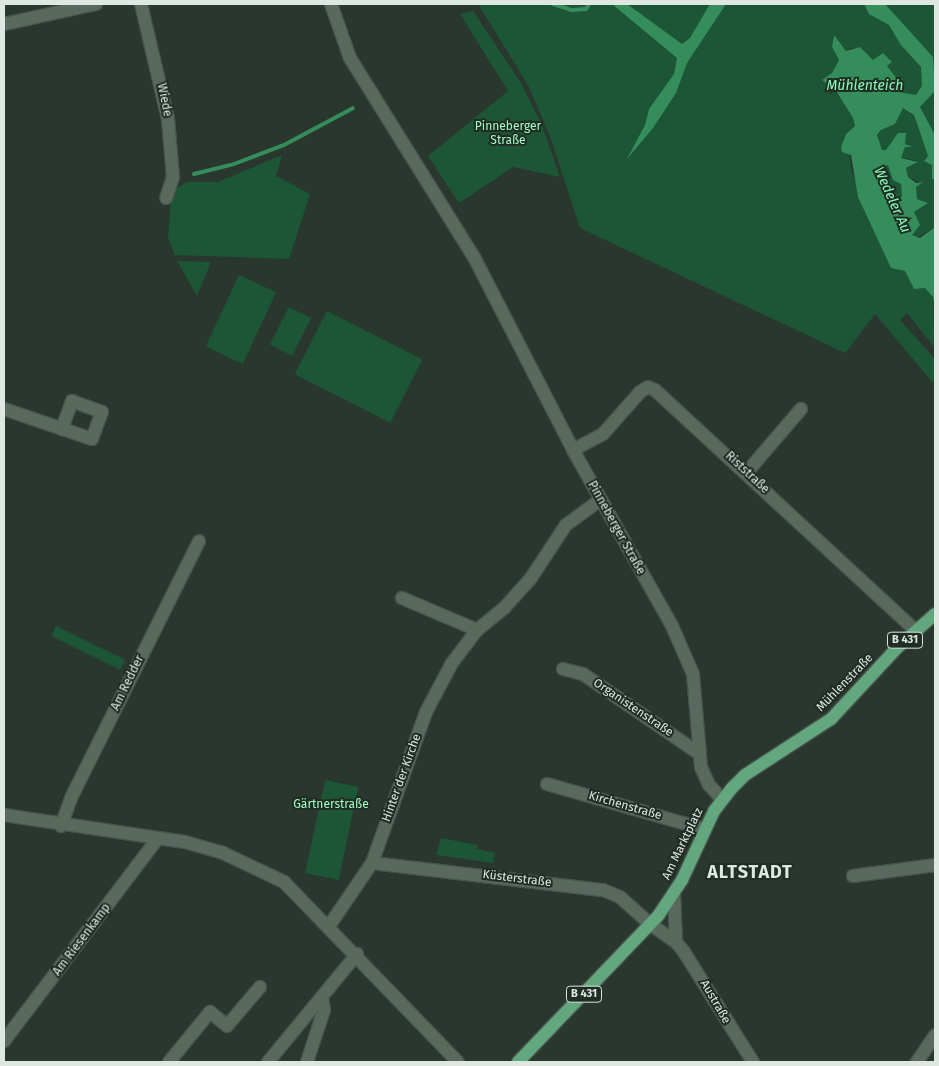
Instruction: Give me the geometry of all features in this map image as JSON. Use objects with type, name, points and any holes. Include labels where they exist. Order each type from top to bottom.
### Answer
[{"type":"main road","name":"Mühlenstraße","points":[[722,799],[745,775],[831,719],[915,630],[935,614]]},
{"type":"main road","name":"Am Marktplatz","points":[[650,924],[674,893],[704,829],[722,799]]},
{"type":"main road","name":"B 431","points":[[518,1062],[650,924]]},
{"type":"street","points":[[4,24],[96,4]]},
{"type":"street","name":"Wiede","points":[[141,4],[168,119],[172,177],[166,198]]},
{"type":"street","name":"Pinneberger Straße","points":[[332,4],[350,58],[474,256],[573,450],[672,626],[693,674],[699,712],[700,754],[705,779],[722,799]]},
{"type":"street","name":"Riststraße","points":[[573,450],[603,434],[648,387],[655,390],[747,472],[915,630]]},
{"type":"street","points":[[4,409],[62,429]]},
{"type":"street","points":[[747,472],[801,409]]},
{"type":"street","name":"Hinter der Kirche","points":[[331,922],[373,860],[426,712],[452,663],[477,630],[505,607],[530,578],[566,525],[600,500]]},
{"type":"street","name":"Am Redder","points":[[61,826],[71,798],[199,541]]},
{"type":"street","points":[[402,598],[477,630]]},
{"type":"street","name":"Organistenstraße","points":[[563,669],[583,674],[700,754]]},
{"type":"street","name":"Kirchenstraße","points":[[547,784],[704,829]]},
{"type":"street","points":[[4,815],[61,826],[158,838],[211,850],[255,867],[284,882],[331,922],[357,954],[458,1062]]},
{"type":"street","name":"Am Riesenkamp","points":[[4,1041],[158,838]]},
{"type":"street","name":"Küsterstraße","points":[[373,860],[603,890],[620,898],[650,924]]},
{"type":"street","points":[[854,876],[935,865]]},
{"type":"street","points":[[674,893],[676,942]]},
{"type":"street","name":"Austraße","points":[[650,924],[676,942],[753,1062]]},
{"type":"street","points":[[268,1062],[357,954]]},
{"type":"street","points":[[169,1062],[210,1012],[228,1026],[260,987]]},
{"type":"street","points":[[307,1062],[324,1010],[322,997]]},
{"type":"street","points":[[917,1062],[935,1035]]},
{"type":"green space","points":[[478,4],[935,4],[935,135],[920,107],[892,91],[887,66],[892,62],[873,60],[854,47],[846,51],[834,36],[832,47],[840,60],[832,73],[822,80],[841,98],[853,118],[855,126],[846,134],[852,172],[891,268],[905,271],[914,289],[925,287],[933,297],[935,348],[907,313],[900,320],[935,359],[935,385],[875,314],[845,353],[580,228],[551,139],[529,87]]},
{"type":"green space","name":"Pinneberger Straße","points":[[473,11],[521,83],[542,125],[560,177],[513,167],[459,203],[428,156],[508,91],[460,14]]},
{"type":"green space","points":[[903,107],[914,115],[928,156],[925,160],[932,165],[932,179],[935,180],[935,227],[915,239],[912,235],[914,212],[927,203],[917,199],[915,187],[921,183],[908,177],[906,168],[914,165],[915,160],[901,158],[905,147],[911,147],[895,141],[886,150],[882,150],[877,136],[881,130],[895,124]]},
{"type":"green space","points":[[282,155],[276,176],[310,194],[289,259],[175,255],[168,238],[171,199],[177,188],[187,182],[218,182]]},
{"type":"green space","points":[[888,165],[901,184],[902,196],[893,207],[887,204],[880,173],[882,167]]},
{"type":"green space","points":[[177,261],[211,262],[197,296]]},
{"type":"green space","points":[[239,275],[276,292],[243,364],[206,347]]},
{"type":"green space","points":[[289,307],[311,318],[292,356],[270,344]]},
{"type":"green space","points":[[327,311],[422,360],[390,423],[295,374]]},
{"type":"green space","points":[[56,626],[125,660],[120,670],[51,636]]},
{"type":"green space","name":"Gärtnerstraße","points":[[325,780],[358,787],[339,880],[305,873]]},
{"type":"green space","points":[[441,838],[477,845],[477,849],[495,853],[493,863],[436,855]]},
{"type":"water","points":[[612,4],[627,4],[682,44],[690,38],[710,4],[726,4],[687,63],[676,93],[653,128],[627,159],[645,125],[649,109],[674,74],[677,58]]},
{"type":"water","name":"Mühlenteich","points":[[864,4],[885,4],[933,57],[935,91],[920,107],[935,135],[935,180],[932,179],[932,165],[924,161],[928,156],[914,115],[903,108],[895,124],[881,130],[877,135],[882,150],[886,150],[898,133],[906,133],[905,144],[912,147],[905,147],[901,158],[918,162],[906,168],[908,177],[916,183],[923,182],[916,187],[917,199],[928,203],[914,212],[920,225],[912,235],[920,238],[935,227],[935,309],[933,297],[925,288],[914,289],[905,271],[891,268],[858,197],[851,155],[842,152],[841,147],[846,134],[855,126],[853,118],[836,91],[822,80],[832,73],[839,60],[832,47],[834,35],[846,51],[860,47],[873,60],[883,53],[892,62],[887,66],[898,80],[893,91],[916,95],[922,86],[921,67],[901,45],[889,25],[869,14]],"holes":[[[888,165],[893,180],[901,184],[902,196],[893,207],[887,204],[884,185],[888,178],[880,173],[882,167]]]},
{"type":"waterway","points":[[553,4],[572,10],[586,9],[589,4]]},
{"type":"waterway","points":[[194,174],[234,164],[284,145],[353,108]]},
{"type":"district","name":"ALTSTADT","points":[[750,872]]},
{"type":"water label","name":"Wedeler Au","points":[[892,200]]}]
